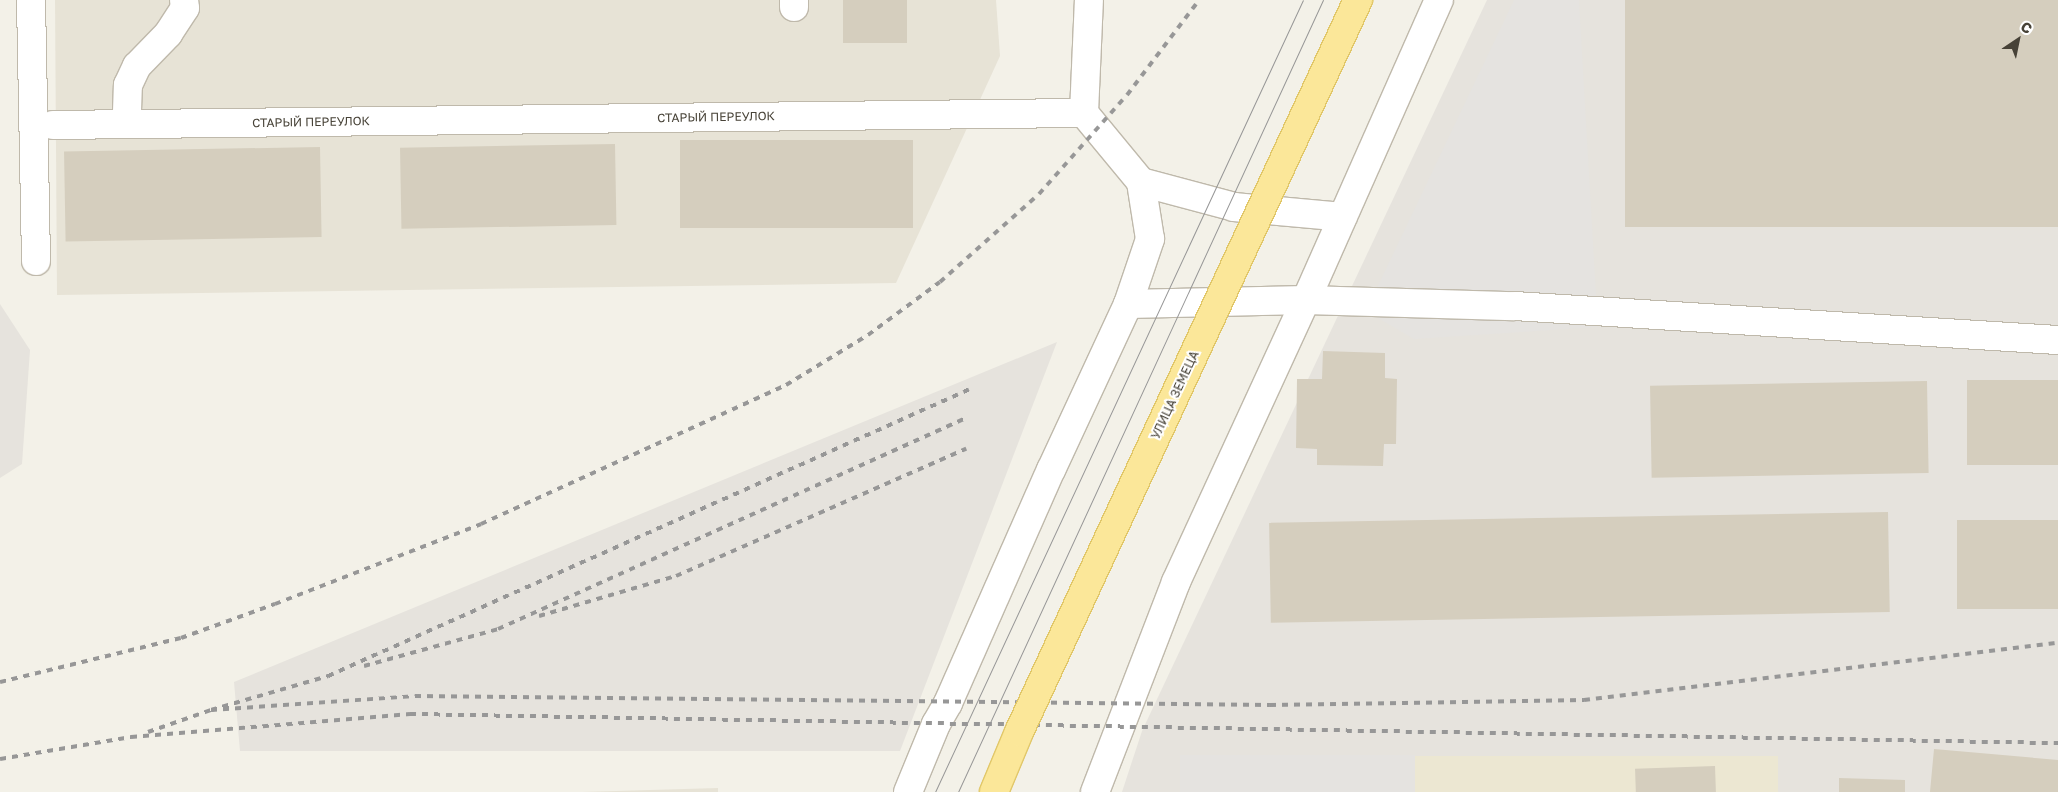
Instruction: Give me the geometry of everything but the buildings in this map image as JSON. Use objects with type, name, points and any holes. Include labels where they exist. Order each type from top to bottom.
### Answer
[{"type":"main road","name":"УЛИЦА ЗЕМЕЦА","points":[[994,792],[1019,732],[1358,0]]},
{"type":"street","points":[[31,0],[36,261]]},
{"type":"street","points":[[127,111],[128,85],[137,66],[168,34],[185,8],[184,0]]},
{"type":"street","points":[[908,792],[936,724],[948,703],[1051,470],[1128,304],[1150,239],[1141,182],[1084,113],[1089,0]]},
{"type":"street","points":[[1095,792],[1176,582],[1306,300],[1439,0]]},
{"type":"street","name":"СТАРЫЙ ПЕРЕУЛОК","points":[[53,125],[1084,113]]},
{"type":"street","points":[[1141,182],[1234,207],[1343,217]]},
{"type":"street","points":[[1128,304],[1306,300],[1514,306],[2058,340]]},
{"type":"shaded area","points":[[55,0],[996,0],[1000,56],[896,283],[57,295]]},
{"type":"shaded area","points":[[1487,0],[2058,0],[2058,792],[1122,792],[1142,731]]},
{"type":"shaded area","points":[[1514,0],[1579,0],[1598,327],[1414,339],[1366,311]]},
{"type":"shaded area","points":[[0,304],[30,350],[22,464],[0,478]]},
{"type":"shaded area","points":[[1057,342],[900,751],[240,751],[234,682]]},
{"type":"shaded area","points":[[1180,755],[1415,755],[1415,792],[1180,792]]},
{"type":"shaded area","points":[[1415,756],[1778,756],[1778,792],[1415,792]]},
{"type":"shaded area","points":[[718,788],[718,792],[582,792]]},
{"type":"tram line","points":[[935,792],[1303,0]]},
{"type":"tram line","points":[[958,792],[1323,0]]},
{"type":"railway","points":[[0,682],[181,638],[275,604],[481,524],[786,385],[868,335],[940,282],[1039,194],[1127,95],[1199,0]]},
{"type":"railway","points":[[148,732],[211,710],[328,676],[972,388]]},
{"type":"railway","points":[[364,666],[498,629],[966,418]]},
{"type":"railway","points":[[539,616],[676,576],[966,449]]},
{"type":"railway","points":[[211,710],[415,696],[1270,705],[1584,700],[2058,643]]},
{"type":"railway","points":[[0,759],[131,737],[410,714],[2058,743]]}]
